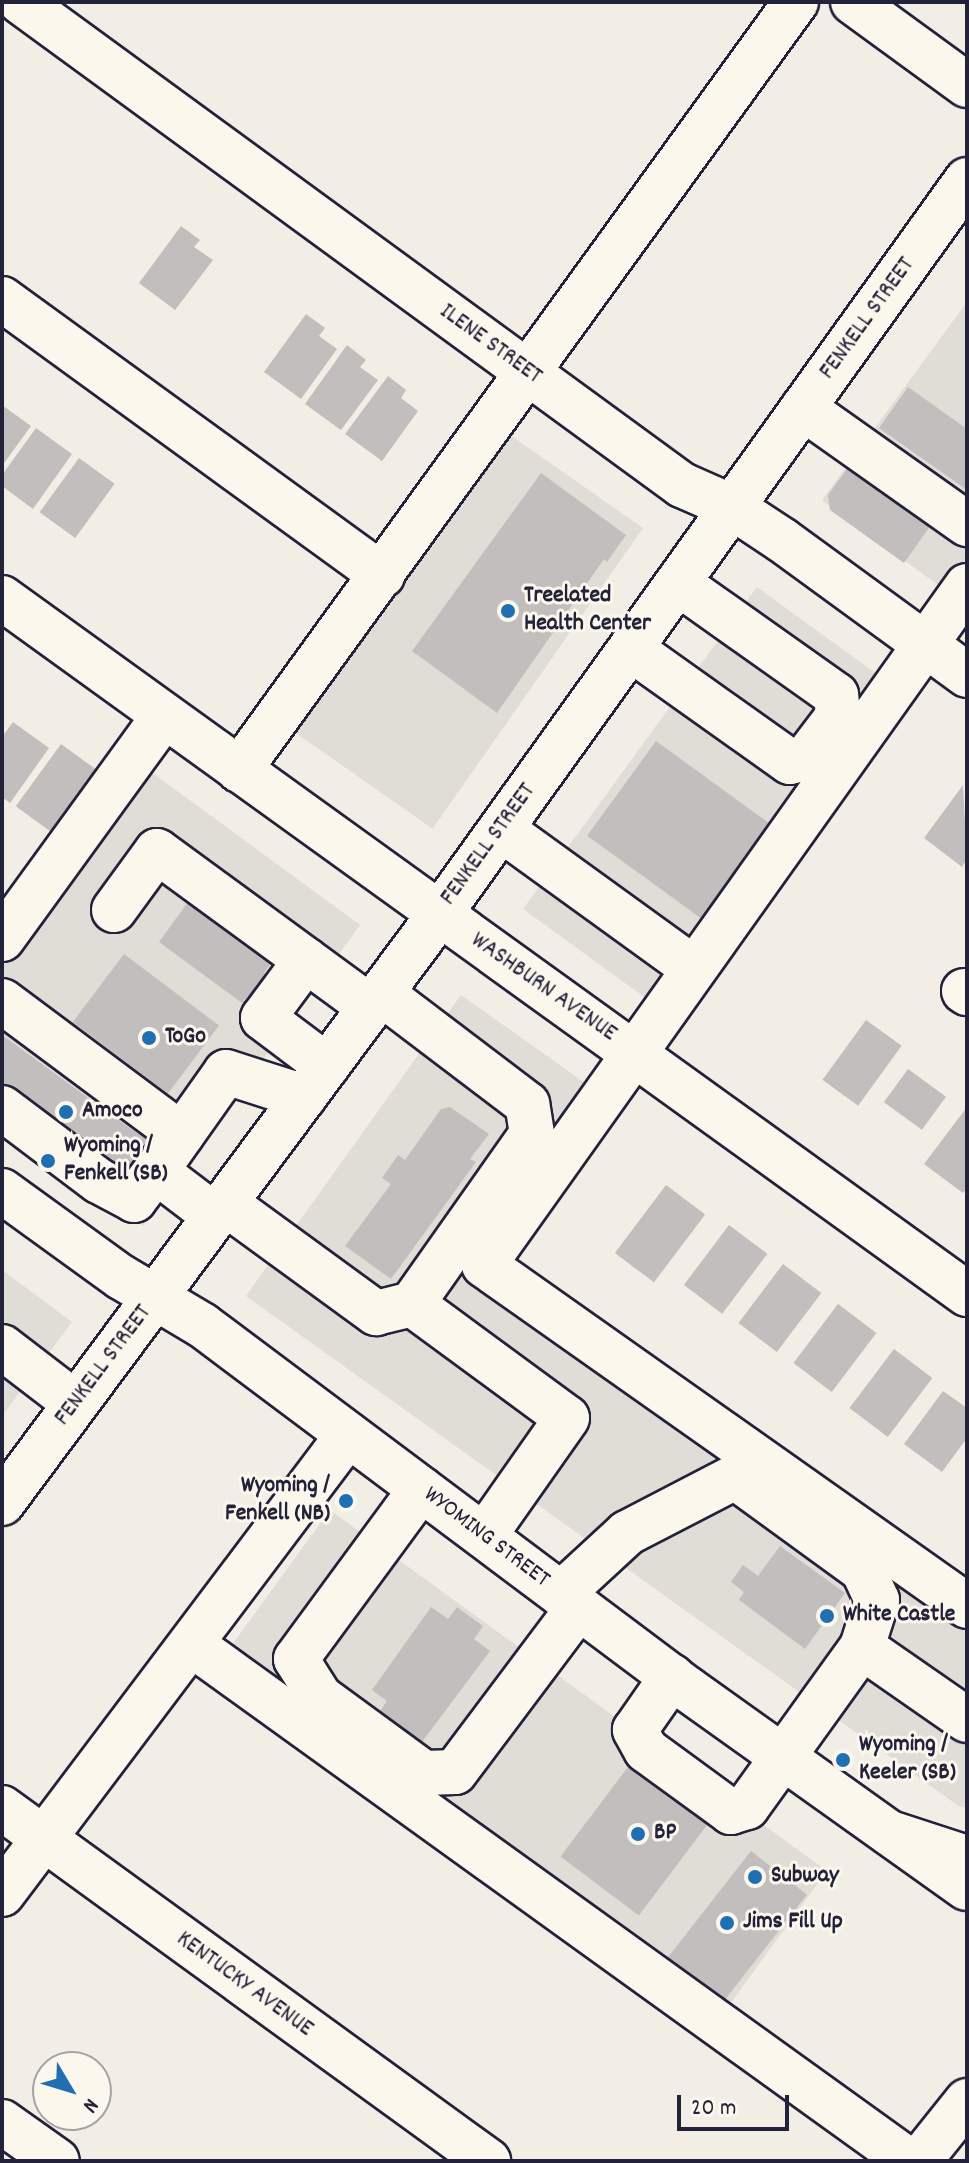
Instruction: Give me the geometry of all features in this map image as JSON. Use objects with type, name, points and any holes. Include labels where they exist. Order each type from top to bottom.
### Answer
[{"type":"street","name":"ILENE STREET","points":[[21,2],[682,485],[732,507],[967,675]]},
{"type":"street","points":[[239,770],[796,2]]},
{"type":"street","points":[[853,2],[967,85]]},
{"type":"street","name":"FENKELL STREET","points":[[2,1503],[439,915],[967,180]]},
{"type":"street","points":[[2,299],[382,575]]},
{"type":"street","points":[[803,408],[967,524]]},
{"type":"street","points":[[631,649],[790,762],[806,758],[838,716],[836,695],[678,583]]},
{"type":"street","points":[[967,586],[484,1265],[967,1606]]},
{"type":"street","name":"WASHBURN AVENUE","points":[[2,598],[967,1294]]},
{"type":"street","points":[[7,921],[164,716]]},
{"type":"street","points":[[501,829],[693,968]]},
{"type":"street","points":[[114,910],[157,851],[306,960],[376,1000],[527,1104],[532,1134],[412,1304],[376,1313],[156,1171]]},
{"type":"street","points":[[306,960],[263,1018],[315,1082]]},
{"type":"street","points":[[2,1002],[182,1135]]},
{"type":"street","points":[[2,1108],[99,1181],[134,1200],[226,1072],[315,1082]]},
{"type":"street","points":[[61,1234],[99,1181]]},
{"type":"street","name":"WYOMING STREET","points":[[2,1191],[348,1435],[672,1677],[967,1888]]},
{"type":"street","points":[[412,1304],[567,1418],[484,1536]]},
{"type":"street","points":[[2,1347],[75,1403]]},
{"type":"street","points":[[2,1894],[348,1435]]},
{"type":"street","points":[[421,1489],[296,1659],[332,1705],[424,1773],[455,1772],[570,1601],[627,1533],[735,1477],[863,1570],[877,1600],[862,1647],[781,1755],[747,1807],[731,1812],[646,1750],[635,1730],[672,1677]]},
{"type":"street","points":[[191,1644],[909,2161]]},
{"type":"street","points":[[862,1647],[967,1720]]},
{"type":"street","name":"KENTUCKY AVENUE","points":[[2,1808],[488,2161]]},
{"type":"street","points":[[890,1833],[967,1858]]},
{"type":"street","points":[[919,2161],[967,2101]]},
{"type":"street","points":[[2,2122],[57,2161]]},
{"type":"shaded area","points":[[967,302],[967,560],[945,590],[822,500]]},
{"type":"shaded area","points":[[503,430],[643,528],[433,829],[292,731]]},
{"type":"shaded area","points":[[757,587],[882,678],[648,1000],[523,909]]},
{"type":"shaded area","points":[[147,769],[360,925],[143,1226],[2,1123],[2,967]]},
{"type":"shaded area","points":[[461,995],[588,1085],[463,1262],[967,1626],[967,1807],[960,1807],[246,1296]]},
{"type":"shaded area","points":[[2,1270],[72,1322],[2,1416]]},
{"type":"shaded area","points":[[330,1510],[827,1871],[726,2010],[229,1649]]},
{"type":"building","points":[[181,226],[200,240],[194,247],[213,260],[175,310],[139,283]]},
{"type":"building","points":[[306,314],[325,328],[319,336],[337,349],[301,399],[264,372]]},
{"type":"building","points":[[347,345],[366,360],[360,367],[378,380],[341,430],[305,404]]},
{"type":"building","points":[[388,376],[406,390],[401,398],[418,411],[382,461],[345,434]]},
{"type":"building","points":[[908,387],[967,429],[967,490],[879,428]]},
{"type":"building","points":[[2,405],[31,426],[2,466]]},
{"type":"building","points":[[36,428],[72,454],[33,509],[2,486],[2,475]]},
{"type":"building","points":[[79,458],[115,484],[75,538],[40,512]]},
{"type":"building","points":[[849,466],[931,525],[904,563],[830,510],[828,495]]},
{"type":"building","points":[[541,473],[626,535],[607,562],[604,559],[497,713],[412,651]]},
{"type":"building","points":[[13,722],[49,748],[10,803],[2,797],[2,737]]},
{"type":"building","points":[[656,741],[777,829],[709,924],[587,836]]},
{"type":"building","points":[[61,744],[98,771],[53,833],[16,806]]},
{"type":"building","points":[[963,785],[967,859],[962,867],[924,838]]},
{"type":"building","points":[[188,902],[271,963],[264,973],[277,982],[260,1005],[248,996],[242,1003],[159,942]]},
{"type":"building","points":[[124,954],[219,1026],[168,1094],[73,1022]]},
{"type":"building","points":[[866,1020],[902,1046],[858,1106],[823,1080]]},
{"type":"building","points":[[2,1035],[164,1153],[135,1193],[2,1096]]},
{"type":"building","points":[[908,1069],[946,1097],[922,1130],[884,1102]]},
{"type":"building","points":[[450,1107],[489,1134],[470,1159],[476,1162],[391,1279],[345,1246],[391,1184],[382,1178],[398,1155],[405,1160],[441,1109]]},
{"type":"building","points":[[967,1107],[967,1188],[963,1193],[924,1164]]},
{"type":"building","points":[[666,1185],[705,1214],[654,1282],[615,1253]]},
{"type":"building","points":[[729,1225],[767,1254],[722,1314],[684,1285]]},
{"type":"building","points":[[783,1264],[821,1293],[777,1352],[738,1323]]},
{"type":"building","points":[[838,1304],[876,1333],[832,1392],[793,1363]]},
{"type":"building","points":[[894,1349],[932,1378],[888,1437],[849,1408]]},
{"type":"building","points":[[943,1391],[967,1408],[967,1438],[942,1472],[904,1444]]},
{"type":"building","points":[[780,1546],[845,1593],[805,1649],[739,1600],[744,1592],[731,1582],[743,1565],[758,1576]]},
{"type":"building","points":[[431,1607],[448,1619],[457,1607],[483,1626],[474,1639],[490,1651],[419,1746],[377,1715],[387,1701],[372,1690]]},
{"type":"building","points":[[640,1751],[718,1810],[639,1915],[561,1856]]},
{"type":"building","points":[[751,1851],[807,1895],[721,2004],[665,1961]]},
{"type":"place","name":"Treelated Health Center","points":[[508,611]]},
{"type":"place","name":"ToGo","points":[[149,1038]]},
{"type":"place","name":"Amoco","points":[[66,1112]]},
{"type":"place","name":"Wyoming / Fenkell (SB)","points":[[48,1161]]},
{"type":"place","name":"Wyoming / Fenkell (NB)","points":[[346,1501]]},
{"type":"place","name":"White Castle","points":[[827,1616]]},
{"type":"place","name":"Wyoming / Keeler (SB)","points":[[843,1760]]},
{"type":"place","name":"BP","points":[[638,1834]]},
{"type":"place","name":"Subway","points":[[755,1877]]},
{"type":"place","name":"Jims Fill Up","points":[[727,1923]]}]
